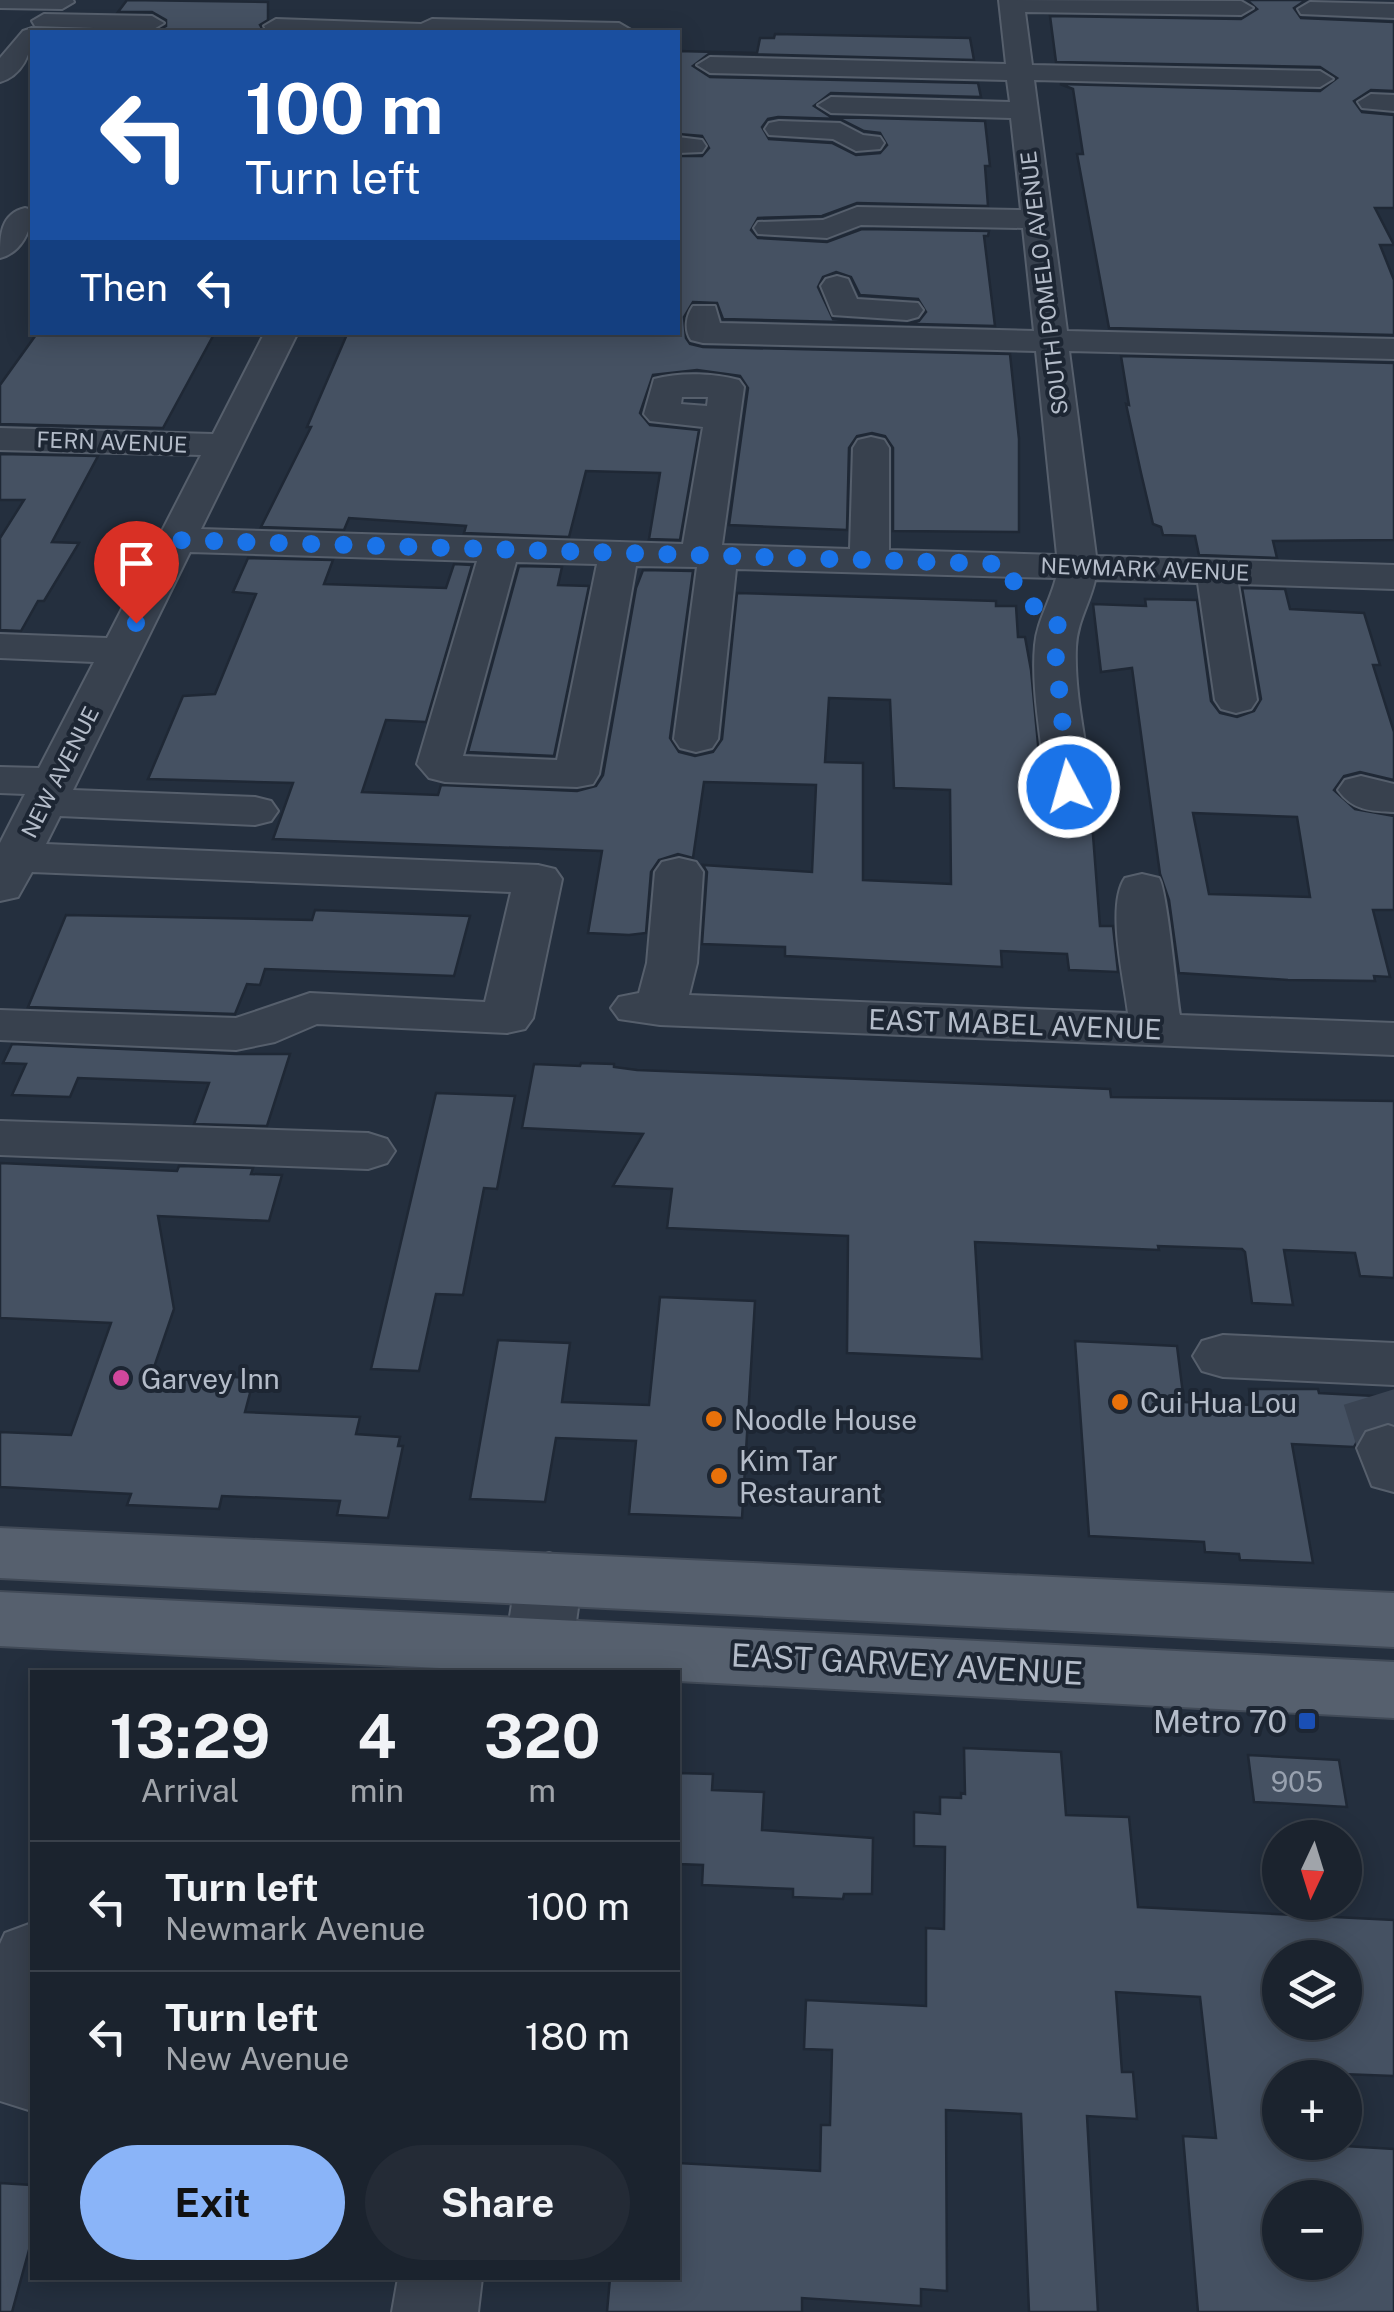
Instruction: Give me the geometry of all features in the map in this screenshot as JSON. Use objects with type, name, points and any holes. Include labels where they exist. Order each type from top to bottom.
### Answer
[{"type":"main road","points":[[0,1553],[1394,1620]]},
{"type":"main road","name":"EAST GARVEY AVENUE","points":[[0,1620],[536,1658],[1394,1690]]},
{"type":"street","points":[[430,30],[445,0]]},
{"type":"street","points":[[0,1],[32,30]]},
{"type":"street","points":[[891,144],[856,143],[840,131],[774,116],[1016,50],[1241,8]]},
{"type":"street","points":[[1394,11],[1312,17],[1394,26]]},
{"type":"street","points":[[78,30],[152,23]]},
{"type":"street","points":[[1016,50],[1191,24]]},
{"type":"street","points":[[276,26],[619,30]]},
{"type":"street","points":[[1016,50],[1315,88]]},
{"type":"street","points":[[710,65],[1016,50],[1277,56]]},
{"type":"street","name":"SOUTH POMELO AVENUE","points":[[1016,50],[1078,567]]},
{"type":"street","points":[[994,146],[1028,146]]},
{"type":"street","points":[[856,192],[1035,208]]},
{"type":"street","points":[[768,228],[827,229],[857,216],[1035,208]]},
{"type":"street","points":[[0,249],[19,217]]},
{"type":"street","points":[[837,286],[844,308],[1051,345],[1296,316]]},
{"type":"street","points":[[708,327],[1051,345],[1394,349]]},
{"type":"street","name":"NEW AVENUE","points":[[8,874],[280,335]]},
{"type":"street","points":[[1051,345],[1094,376]]},
{"type":"street","points":[[696,739],[724,417]]},
{"type":"street","name":"FERN AVENUE","points":[[0,439],[224,445]]},
{"type":"street","points":[[869,560],[871,448]]},
{"type":"street","name":"NEWMARK AVENUE","points":[[177,540],[1004,564],[1393,580]]},
{"type":"street","points":[[500,549],[439,764],[445,769],[576,774],[619,553]]},
{"type":"street","points":[[1004,564],[1026,601],[1058,621]]},
{"type":"street","points":[[1069,787],[1055,649],[1058,621],[1071,600],[1078,567]]},
{"type":"street","points":[[1216,571],[1236,700]]},
{"type":"street","points":[[0,646],[122,650]]},
{"type":"street","points":[[0,780],[49,792],[255,811]]},
{"type":"street","name":"EAST MABEL AVENUE","points":[[679,872],[672,958],[648,1009],[1394,1039]]},
{"type":"street","points":[[0,1024],[216,1034],[256,1032],[310,1008],[506,1018],[538,879],[8,874]]},
{"type":"street","points":[[1142,888],[1142,926],[1156,1030]]},
{"type":"street","points":[[0,1138],[368,1151]]},
{"type":"street","points":[[1223,1356],[1382,1408]]},
{"type":"street","points":[[536,1658],[548,1579]]},
{"type":"street","points":[[30,1963],[2,2052],[16,2070],[30,2074]]},
{"type":"street","points":[[435,2312],[440,2280]]},
{"type":"building","points":[[127,0],[268,2],[268,20],[260,25],[263,30],[159,30],[166,26],[166,20],[152,12],[118,12]]},
{"type":"building","points":[[1247,0],[1306,0],[1294,8],[1301,18],[1394,22],[1394,91],[1371,90],[1354,101],[1362,112],[1394,115],[1394,208],[1375,208],[1394,245],[1380,245],[1394,280],[1394,335],[1109,328],[1077,154],[1083,154],[1073,89],[1060,84],[1320,91],[1337,78],[1320,67],[1056,62],[1050,16],[1241,19],[1257,9]]},
{"type":"building","points":[[775,34],[970,38],[974,60],[710,53],[693,66],[710,77],[978,83],[981,97],[831,93],[814,106],[831,117],[985,121],[990,166],[985,166],[988,206],[857,203],[822,216],[758,218],[751,230],[758,238],[827,242],[862,229],[989,231],[984,236],[995,326],[908,324],[919,321],[926,312],[918,299],[860,295],[851,277],[836,272],[823,277],[818,287],[833,319],[901,324],[723,319],[717,303],[693,302],[684,317],[686,338],[690,344],[703,347],[1010,354],[1019,439],[1019,532],[893,531],[893,448],[885,436],[872,433],[857,436],[849,448],[847,530],[729,525],[748,388],[740,376],[697,370],[653,375],[640,413],[650,425],[699,430],[680,540],[649,539],[660,473],[586,471],[569,537],[464,533],[466,526],[349,518],[344,530],[261,527],[311,427],[307,427],[347,335],[680,335],[680,156],[702,156],[709,148],[702,136],[680,134],[680,51],[757,53],[760,38],[774,38]],"holes":[[[778,117],[840,119],[864,131],[880,133],[887,145],[880,153],[856,155],[832,143],[769,139],[762,127],[768,119]]]},
{"type":"building","points":[[36,335],[213,336],[163,428],[0,424],[0,385]]},
{"type":"building","points":[[1121,356],[1394,363],[1394,540],[1273,541],[1277,558],[1199,555],[1195,536],[1163,535],[1161,527],[1153,524],[1141,473],[1126,404],[1129,405]]},
{"type":"building","points":[[0,454],[98,456],[52,542],[79,543],[21,631],[0,630],[0,538],[24,500],[0,500]]},
{"type":"building","points":[[248,558],[333,560],[324,584],[446,588],[454,564],[472,565],[426,722],[386,720],[362,792],[438,795],[441,785],[577,791],[596,786],[603,775],[636,588],[643,570],[693,571],[670,738],[679,752],[695,756],[713,752],[722,739],[737,593],[996,601],[996,606],[1016,606],[1018,637],[1025,637],[1031,670],[1042,787],[1052,801],[1068,805],[1090,796],[1100,926],[1113,926],[1118,972],[1069,970],[1067,954],[1001,951],[1002,967],[785,956],[785,947],[702,944],[707,872],[703,865],[812,872],[816,785],[704,782],[693,858],[678,854],[659,860],[651,872],[646,933],[629,935],[588,933],[602,851],[273,839],[293,783],[148,779],[183,696],[215,694],[256,594],[233,592]],"holes":[[[829,698],[890,700],[894,788],[950,790],[951,884],[863,880],[863,763],[825,762]]]},
{"type":"building","points":[[519,566],[562,567],[558,585],[589,586],[554,756],[468,752]]},
{"type":"building","points":[[1242,588],[1285,589],[1290,609],[1364,613],[1380,665],[1373,665],[1394,732],[1394,780],[1360,772],[1344,776],[1334,790],[1355,809],[1394,816],[1394,910],[1373,910],[1390,977],[1374,976],[1375,981],[1288,980],[1179,973],[1169,900],[1160,874],[1132,668],[1101,672],[1093,604],[1146,606],[1145,599],[1197,600],[1211,701],[1220,713],[1237,717],[1254,711],[1261,699]],"holes":[[[1193,813],[1297,817],[1310,897],[1209,894]]]},
{"type":"building","points":[[315,910],[470,916],[454,976],[265,969],[260,985],[247,984],[235,1014],[28,1007],[66,915],[312,920]]},
{"type":"building","points":[[12,1044],[290,1054],[267,1126],[194,1124],[209,1083],[78,1078],[70,1097],[12,1095],[26,1064],[3,1063]]},
{"type":"building","points":[[534,1064],[614,1064],[637,1070],[1110,1089],[1111,1097],[1394,1101],[1394,1278],[1360,1276],[1355,1253],[1284,1250],[1293,1305],[1252,1303],[1242,1249],[1158,1246],[1159,1250],[975,1242],[982,1359],[847,1353],[848,1236],[667,1228],[672,1189],[613,1186],[643,1134],[522,1128]]},
{"type":"building","points":[[436,1093],[515,1096],[497,1189],[484,1188],[463,1295],[436,1294],[419,1371],[371,1369]]},
{"type":"building","points":[[0,1163],[177,1171],[179,1166],[253,1168],[251,1174],[282,1175],[269,1221],[158,1216],[174,1309],[152,1373],[254,1378],[245,1412],[360,1417],[356,1434],[400,1437],[398,1446],[403,1446],[388,1518],[337,1515],[340,1501],[222,1496],[219,1509],[127,1505],[131,1494],[0,1487],[0,1432],[71,1435],[111,1323],[0,1318]]},
{"type":"building","points":[[660,1297],[755,1301],[742,1518],[629,1514],[636,1441],[556,1438],[545,1502],[470,1499],[498,1340],[570,1343],[562,1402],[649,1405]]},
{"type":"building","points":[[1075,1341],[1177,1346],[1184,1402],[1251,1405],[1249,1389],[1318,1389],[1319,1393],[1394,1397],[1394,1423],[1365,1428],[1354,1447],[1292,1444],[1313,1563],[1240,1560],[1239,1554],[1205,1552],[1204,1542],[1089,1536]]},
{"type":"building","points":[[964,1748],[1061,1752],[1066,1815],[1129,1817],[1138,1907],[1262,1913],[1262,1920],[1394,1920],[1394,2076],[1362,2075],[1362,2060],[1262,2060],[1262,2160],[1362,2160],[1362,2147],[1394,2149],[1394,2312],[1198,2312],[1183,2136],[1216,2138],[1200,1997],[1116,1992],[1122,2072],[1133,2072],[1137,2119],[1087,2116],[1098,2312],[1029,2312],[1021,2114],[946,2110],[947,2291],[921,2289],[921,2306],[802,2298],[802,2312],[607,2312],[610,2280],[680,2280],[680,2163],[820,2171],[821,2125],[830,2125],[832,2050],[804,2049],[806,2000],[926,2006],[926,1928],[944,1929],[945,1847],[914,1846],[914,1812],[940,1814],[940,1797],[961,1798],[961,1793],[965,1794]]},
{"type":"building","points":[[1248,1755],[1339,1760],[1347,1807],[1254,1802]]},
{"type":"building","points":[[680,1773],[713,1774],[712,1790],[764,1792],[762,1830],[873,1838],[872,1894],[844,1894],[843,1899],[793,1897],[793,1889],[702,1885],[703,1865],[680,1864]]},
{"type":"building","points":[[0,2183],[30,2185],[30,2246],[12,2312],[0,2312]]},
{"type":"tunnel","points":[[1372,1396],[1388,1448]]},
{"type":"place","name":"Garvey Inn","points":[[121,1378]]},
{"type":"place","name":"Cui Hua Lou","points":[[1120,1402]]},
{"type":"place","name":"Noodle House","points":[[714,1419]]},
{"type":"place","name":"Kim Tar Restaurant","points":[[719,1476]]},
{"type":"place","name":"Metro 70","points":[[1307,1721]]},
{"type":"route","points":[[136,623],[177,540],[1004,564],[1026,601],[1058,621],[1055,649],[1069,787]]}]
